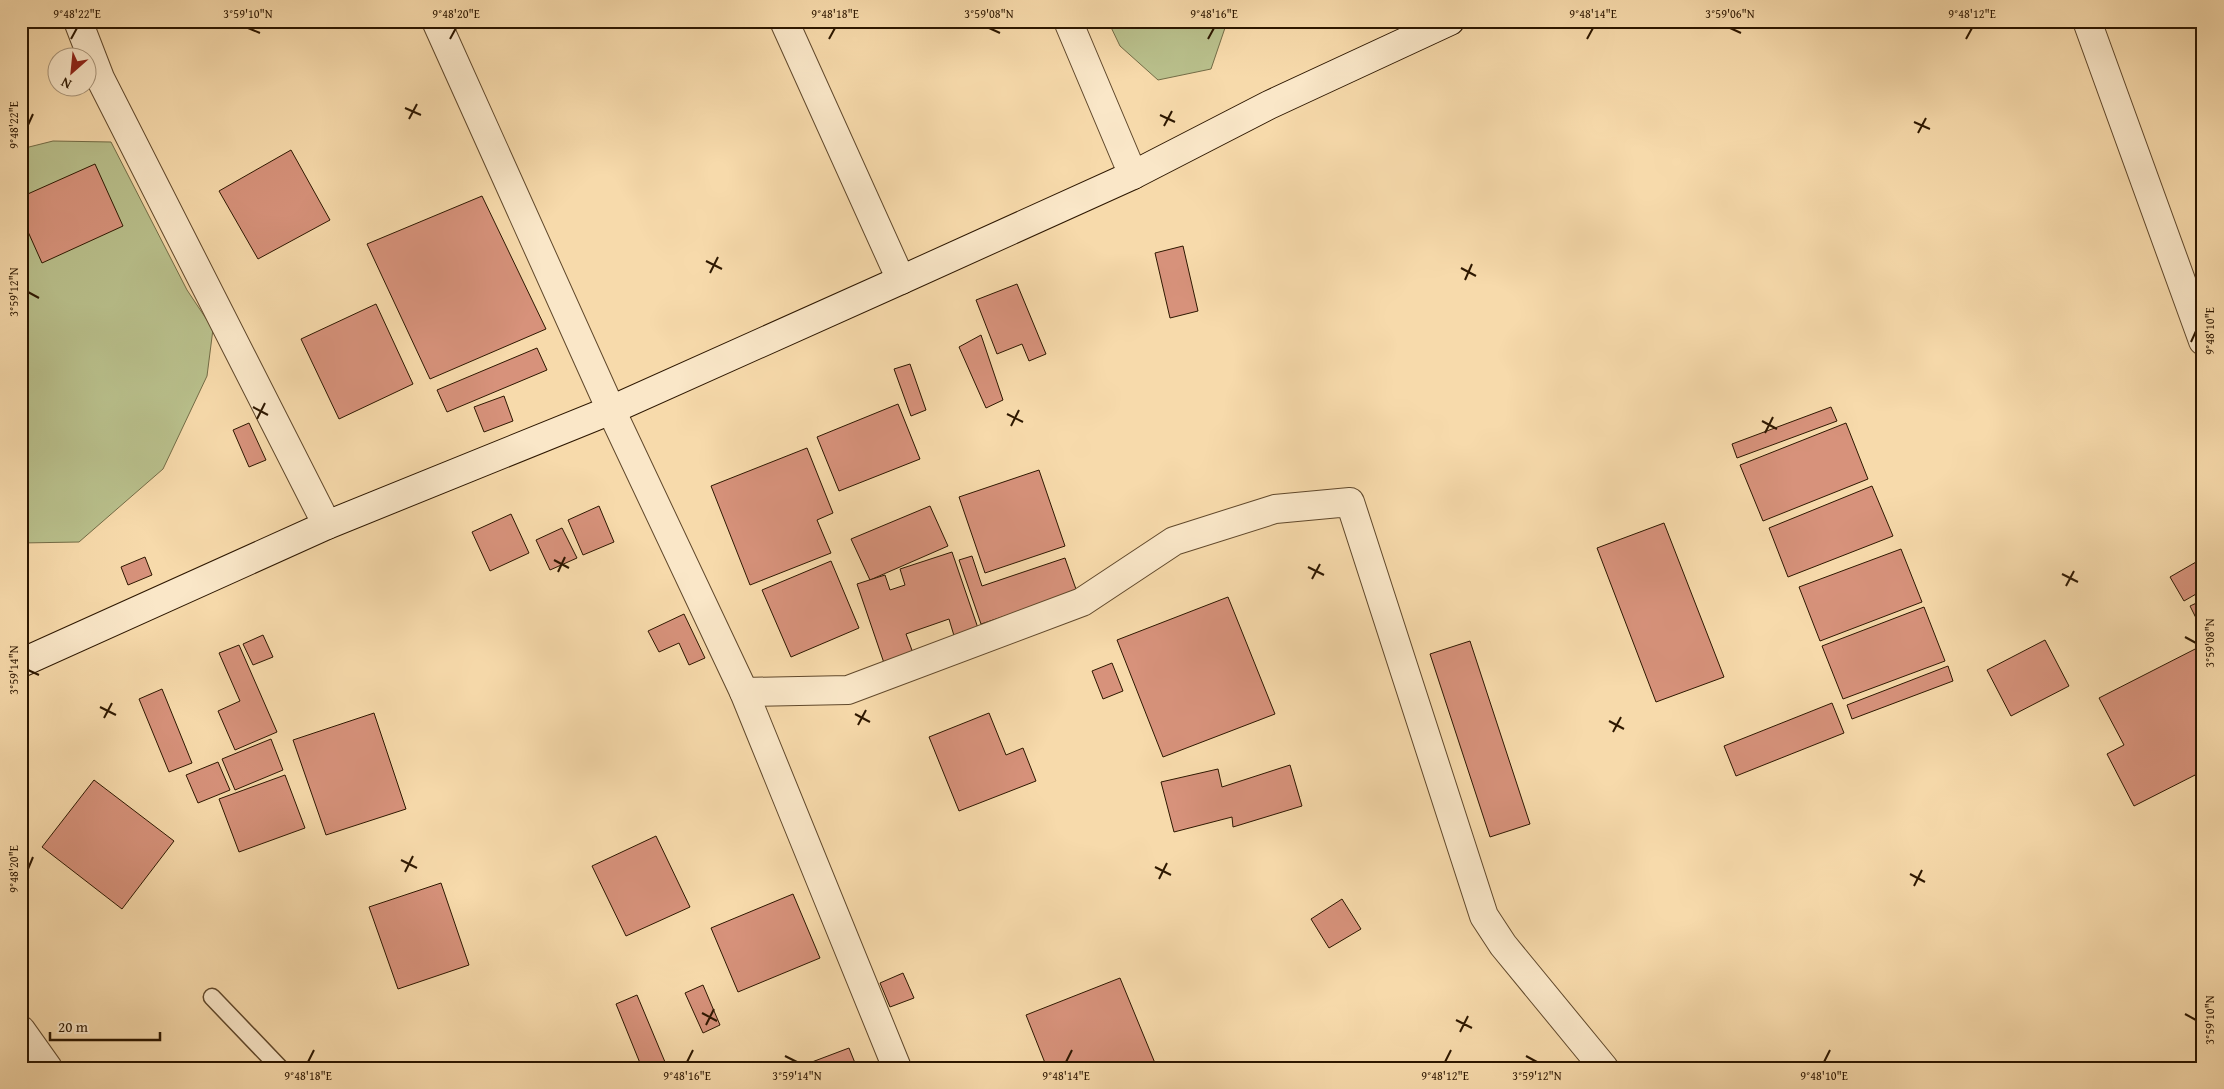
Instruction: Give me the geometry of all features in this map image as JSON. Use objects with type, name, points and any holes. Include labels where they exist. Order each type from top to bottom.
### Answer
[{"type":"street","points":[[78,21],[100,78],[327,525]]},
{"type":"street","points":[[436,21],[612,410],[744,692],[897,1068]]},
{"type":"street","points":[[784,21],[901,280]]},
{"type":"street","points":[[1068,21],[1133,175]]},
{"type":"street","points":[[24,655],[327,525],[612,410],[1133,175],[1269,105],[1450,21]]},
{"type":"street","points":[[2088,21],[2203,341]]},
{"type":"street","points":[[744,692],[848,690],[1082,602],[1174,541],[1276,509],[1350,502],[1484,916],[1504,945],[1604,1068]]},
{"type":"street","points":[[21,1030],[48,1068]]},
{"type":"lane","points":[[212,997],[280,1068]]},
{"type":"green space","points":[[1108,21],[1227,22],[1211,69],[1158,80],[1120,46]]},
{"type":"green space","points":[[53,141],[111,142],[187,290],[213,329],[207,376],[163,469],[79,542],[21,543],[21,149]]},
{"type":"building","points":[[291,150],[330,220],[258,259],[219,191]]},
{"type":"building","points":[[95,164],[123,226],[42,263],[21,216],[21,197]]},
{"type":"building","points":[[482,196],[546,329],[430,379],[367,244]]},
{"type":"building","points":[[1183,246],[1198,311],[1170,318],[1155,253]]},
{"type":"building","points":[[1017,284],[1046,354],[1029,361],[1022,344],[997,354],[976,300]]},
{"type":"building","points":[[376,304],[413,384],[339,419],[301,339]]},
{"type":"building","points":[[981,335],[1003,400],[986,408],[959,347]]},
{"type":"building","points":[[537,348],[547,370],[447,412],[437,390]]},
{"type":"building","points":[[910,364],[926,410],[911,416],[894,369]]},
{"type":"building","points":[[504,396],[513,421],[484,432],[474,407]]},
{"type":"building","points":[[898,404],[920,459],[839,491],[817,437]]},
{"type":"building","points":[[1831,407],[1837,421],[1737,458],[1732,444]]},
{"type":"building","points":[[249,423],[266,460],[249,467],[233,430]]},
{"type":"building","points":[[1846,423],[1868,479],[1763,521],[1740,465]]},
{"type":"building","points":[[807,448],[833,513],[817,520],[831,553],[750,585],[711,486]]},
{"type":"building","points":[[1039,470],[1065,546],[985,573],[959,497]]},
{"type":"building","points":[[1872,486],[1893,536],[1788,577],[1769,528]]},
{"type":"building","points":[[599,506],[614,542],[583,555],[568,520]]},
{"type":"building","points":[[930,506],[948,546],[870,580],[851,539]]},
{"type":"building","points":[[511,514],[529,553],[490,571],[472,532]]},
{"type":"building","points":[[1664,523],[1724,677],[1656,702],[1597,548]]},
{"type":"building","points":[[562,528],[577,558],[550,570],[536,540]]},
{"type":"building","points":[[1901,549],[1922,602],[1820,641],[1799,587]]},
{"type":"building","points":[[952,552],[979,631],[955,639],[949,619],[906,634],[913,653],[884,663],[857,584],[885,575],[890,590],[905,585],[900,569]]},
{"type":"building","points":[[972,556],[982,586],[1065,558],[1077,592],[981,624],[959,560]]},
{"type":"building","points":[[145,557],[152,575],[128,585],[121,567]]},
{"type":"building","points":[[2203,558],[2203,590],[2184,601],[2170,577]]},
{"type":"building","points":[[831,561],[859,628],[791,657],[762,590]]},
{"type":"building","points":[[1228,597],[1275,714],[1163,757],[1117,640]]},
{"type":"building","points":[[2203,600],[2203,630],[2202,630],[2190,606]]},
{"type":"building","points":[[1924,607],[1945,661],[1843,699],[1822,646]]},
{"type":"building","points":[[684,614],[705,658],[689,665],[679,643],[659,652],[648,631]]},
{"type":"building","points":[[263,635],[273,657],[253,665],[243,644]]},
{"type":"building","points":[[2045,640],[2069,686],[2011,716],[1987,670]]},
{"type":"building","points":[[1470,641],[1530,824],[1490,837],[1430,654]]},
{"type":"building","points":[[239,645],[277,732],[235,750],[218,711],[240,701],[219,653]]},
{"type":"building","points":[[2203,645],[2203,771],[2134,806],[2107,754],[2124,745],[2099,698]]},
{"type":"building","points":[[1112,663],[1123,691],[1103,699],[1092,671]]},
{"type":"building","points":[[1948,666],[1953,681],[1852,719],[1847,705]]},
{"type":"building","points":[[162,689],[192,763],[169,772],[139,699]]},
{"type":"building","points":[[1832,703],[1844,733],[1736,776],[1724,746]]},
{"type":"building","points":[[374,713],[406,809],[326,835],[293,740]]},
{"type":"building","points":[[989,713],[1006,755],[1023,748],[1036,781],[959,811],[929,737]]},
{"type":"building","points":[[271,739],[283,770],[235,790],[222,759]]},
{"type":"building","points":[[218,762],[230,790],[198,803],[186,775]]},
{"type":"building","points":[[1290,765],[1302,806],[1233,827],[1232,817],[1174,832],[1161,782],[1218,769],[1222,787]]},
{"type":"building","points":[[285,775],[305,828],[239,852],[219,799]]},
{"type":"building","points":[[94,780],[174,841],[122,909],[42,847]]},
{"type":"building","points":[[656,836],[690,907],[626,936],[592,866]]},
{"type":"building","points":[[441,883],[469,965],[398,989],[369,907]]},
{"type":"building","points":[[793,894],[820,958],[738,992],[711,928]]},
{"type":"building","points":[[1342,899],[1361,929],[1329,948],[1311,919]]},
{"type":"building","points":[[903,973],[914,998],[890,1007],[880,983]]},
{"type":"building","points":[[1120,978],[1157,1068],[1047,1068],[1026,1015]]},
{"type":"building","points":[[703,985],[720,1025],[703,1033],[685,993]]},
{"type":"building","points":[[637,995],[665,1062],[650,1068],[642,1068],[616,1004]]},
{"type":"building","points":[[849,1048],[857,1068],[796,1068]]}]
